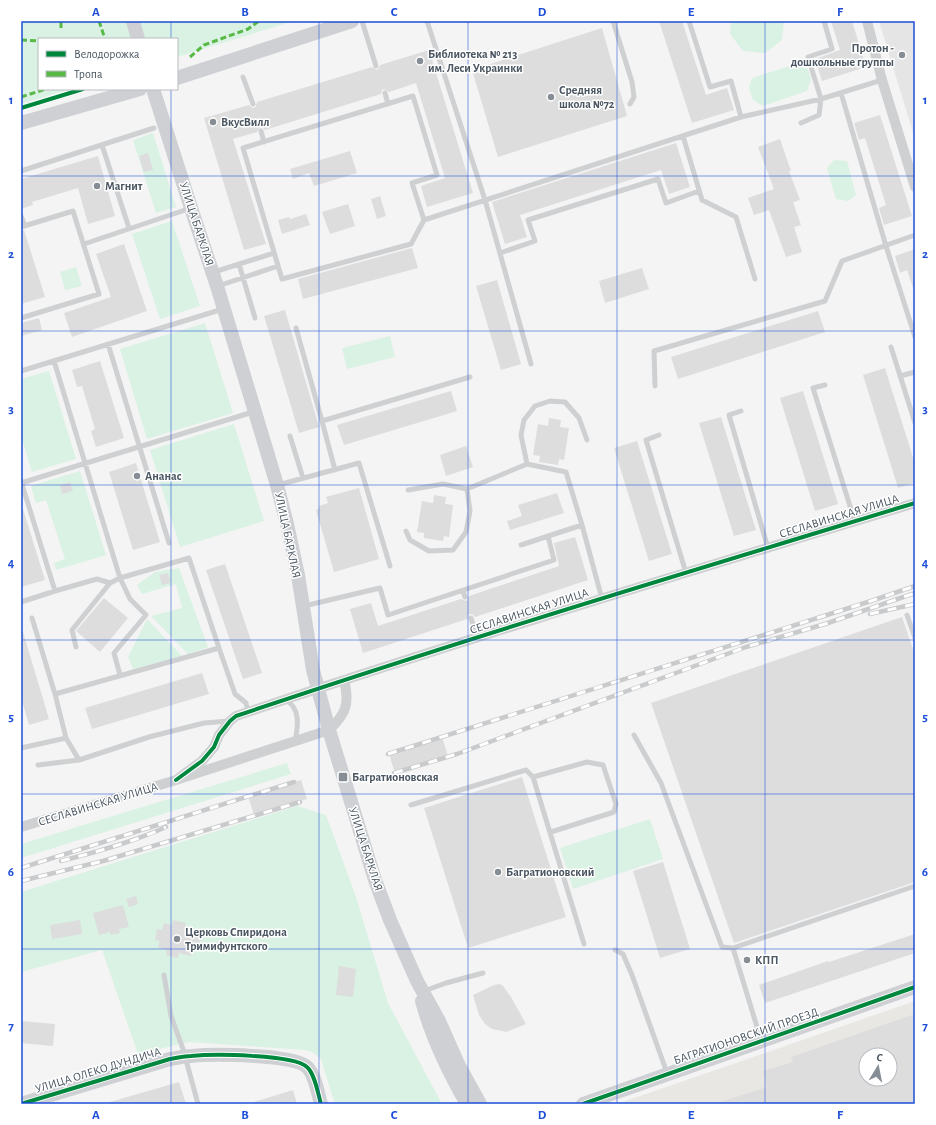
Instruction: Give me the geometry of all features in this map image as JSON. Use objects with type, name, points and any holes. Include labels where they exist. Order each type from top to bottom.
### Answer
[{"type":"main road","points":[[133,21],[138,38]]},
{"type":"main road","points":[[178,78],[352,21]]},
{"type":"main road","points":[[21,123],[136,90]]},
{"type":"main road","name":"УЛИЦА БАРКЛАЯ","points":[[153,90],[213,273],[277,485],[287,524],[303,606],[313,670],[329,730],[375,880],[390,920],[420,986],[439,1021],[464,1076],[480,1104]]},
{"type":"main road","name":"УЛИЦА БАРКЛАЯ","points":[[420,986],[429,1025],[436,1043],[448,1070],[467,1104]]},
{"type":"main road","name":"БАГРАТИОНОВСКИЙ ПРОЕЗД","points":[[583,1104],[915,987]]},
{"type":"main road","name":"УЛИЦА ОЛЕКО ДУНДИЧА","points":[[21,1104],[46,1100],[170,1059],[195,1056],[251,1056],[299,1062],[308,1067],[321,1104]]},
{"type":"street","points":[[866,21],[882,80],[915,187]]},
{"type":"street","name":"СЕСЛАВИНСКАЯ УЛИЦА","points":[[176,780],[202,761],[214,746],[219,735],[236,716],[477,638],[915,503]]},
{"type":"street","points":[[329,730],[338,721],[345,710],[348,699],[344,680]]},
{"type":"street","name":"СЕСЛАВИНСКАЯ УЛИЦА","points":[[21,827],[176,780],[329,730]]},
{"type":"lane","points":[[362,21],[376,66]]},
{"type":"lane","points":[[427,21],[485,200],[531,364]]},
{"type":"lane","points":[[613,21],[632,82],[634,97],[630,104]]},
{"type":"lane","points":[[689,21],[710,87],[731,81],[741,117]]},
{"type":"lane","points":[[801,123],[819,115],[821,99],[808,57],[832,49],[824,21]]},
{"type":"lane","points":[[243,77],[253,104]]},
{"type":"lane","points":[[424,220],[741,117],[821,99],[882,80]]},
{"type":"lane","points":[[384,93],[388,104]]},
{"type":"lane","points":[[841,93],[886,246],[915,337]]},
{"type":"lane","points":[[413,96],[438,175],[412,183],[424,220],[412,244],[282,279],[243,148],[388,104],[413,96]]},
{"type":"lane","points":[[21,171],[154,128]]},
{"type":"lane","points":[[261,131],[264,142]]},
{"type":"lane","points":[[683,136],[702,200],[736,217],[755,279]]},
{"type":"lane","points":[[102,144],[129,228]]},
{"type":"lane","points":[[500,253],[535,241],[528,220],[658,179],[666,203],[699,191]]},
{"type":"lane","points":[[84,244],[191,208]]},
{"type":"lane","points":[[21,216],[23,226],[73,211],[99,294],[21,318]]},
{"type":"lane","points":[[654,386],[654,351],[825,302],[842,261],[915,235]]},
{"type":"lane","points":[[213,273],[274,253]]},
{"type":"lane","points":[[239,264],[255,318]]},
{"type":"lane","points":[[217,286],[278,266]]},
{"type":"lane","points":[[21,371],[224,309]]},
{"type":"lane","points":[[296,328],[334,470]]},
{"type":"lane","points":[[108,344],[169,543]]},
{"type":"lane","points":[[891,347],[915,423]]},
{"type":"lane","points":[[54,362],[120,578],[130,599],[146,615],[114,653],[120,675]]},
{"type":"lane","points":[[900,376],[915,372]]},
{"type":"lane","points":[[322,422],[470,377]]},
{"type":"lane","points":[[825,385],[813,388],[854,522]]},
{"type":"lane","points":[[527,464],[521,435],[524,420],[535,406],[550,401],[565,402],[578,418],[587,440]]},
{"type":"lane","points":[[740,411],[729,415],[768,548]]},
{"type":"lane","points":[[55,591],[21,482],[255,412]]},
{"type":"lane","points":[[659,435],[646,440],[686,573]]},
{"type":"lane","points":[[290,436],[303,478]]},
{"type":"lane","points":[[277,485],[359,463],[390,566]]},
{"type":"lane","points":[[408,490],[443,484],[466,489],[527,464],[566,472],[602,599]]},
{"type":"lane","points":[[406,531],[410,540],[429,551],[453,550],[466,532],[470,511],[466,489]]},
{"type":"lane","points":[[521,545],[582,525]]},
{"type":"lane","points":[[303,606],[380,588],[388,615],[554,560],[548,536]]},
{"type":"lane","points":[[76,647],[72,630],[110,582],[189,558],[235,694],[246,703],[248,712]]},
{"type":"lane","points":[[21,602],[97,579],[110,582]]},
{"type":"lane","points":[[463,590],[465,597]]},
{"type":"lane","points":[[907,616],[915,638]]},
{"type":"lane","points":[[32,618],[55,694],[66,738],[79,760]]},
{"type":"lane","points":[[471,618],[477,638]]},
{"type":"lane","points":[[55,694],[219,648]]},
{"type":"lane","points":[[285,700],[294,706],[298,720],[294,742]]},
{"type":"lane","points":[[38,765],[79,760],[149,737],[204,723],[230,721]]},
{"type":"lane","points":[[634,735],[661,783],[722,947],[733,948],[915,886]]},
{"type":"lane","points":[[21,748],[66,738]]},
{"type":"lane","points":[[533,777],[587,762],[603,765],[616,804],[614,812],[551,832]]},
{"type":"lane","points":[[411,805],[526,770],[533,777],[584,944]]},
{"type":"lane","points":[[733,948],[762,1041]]},
{"type":"lane","points":[[615,950],[623,954],[632,975],[668,1074]]},
{"type":"lane","points":[[420,986],[446,983],[482,973]]},
{"type":"lane","points":[[164,975],[171,1016],[185,1057],[198,1104]]},
{"type":"shaded area","name":"Протон - дошкольные группы","points":[[879,21],[915,21],[915,139],[900,90]]},
{"type":"shaded area","points":[[915,1001],[915,1104],[617,1104]]},
{"type":"green space","points":[[21,21],[294,21],[178,57],[178,38],[38,38],[38,90],[67,90],[21,104]]},
{"type":"green space","points":[[731,21],[784,21],[782,40],[765,53],[743,51],[730,34]]},
{"type":"green space","points":[[796,64],[808,69],[811,80],[807,91],[763,106],[753,100],[749,88],[752,78]]},
{"type":"green space","points":[[153,133],[176,207],[156,213],[133,140]]},
{"type":"green space","points":[[834,160],[847,161],[856,195],[848,201],[836,199],[827,168]]},
{"type":"green space","points":[[172,221],[200,306],[160,319],[132,234]]},
{"type":"green space","points":[[76,267],[82,286],[65,290],[60,272]]},
{"type":"green space","points":[[205,323],[233,413],[147,439],[120,349]]},
{"type":"green space","points":[[390,336],[395,357],[347,369],[342,348]]},
{"type":"green space","points":[[49,371],[76,459],[32,472],[21,435],[21,379]]},
{"type":"green space","points":[[234,424],[264,521],[180,547],[150,450]]},
{"type":"green space","points":[[80,471],[106,555],[56,570],[54,563],[65,559],[46,500],[36,503],[31,486]]},
{"type":"green space","points":[[179,568],[208,647],[188,654],[151,616],[182,608],[176,584],[142,594],[137,585],[155,572]]},
{"type":"green space","points":[[147,619],[182,656],[133,669],[128,657]]},
{"type":"green space","points":[[287,763],[291,774],[21,858],[21,844]]},
{"type":"green space","points":[[297,806],[326,815],[356,897],[388,1003],[442,1104],[335,1104],[321,1059],[312,1052],[305,1050],[189,1042],[138,1054],[102,950],[21,972],[21,892]]},
{"type":"green space","points":[[650,819],[663,859],[573,889],[560,848]]},
{"type":"building","points":[[659,21],[682,21],[706,95],[727,88],[734,110],[692,123]]},
{"type":"building","points":[[831,21],[852,21],[866,67],[822,81],[815,59],[840,50]]},
{"type":"building","points":[[602,28],[627,116],[498,157],[472,70]]},
{"type":"building","points":[[429,50],[473,193],[427,207],[421,186],[445,178],[416,83],[389,92],[384,89],[382,90],[381,94],[265,130],[260,127],[257,132],[233,139],[266,244],[244,250],[204,118],[249,105],[254,108],[257,102],[372,67],[377,70],[380,65]]},
{"type":"building","points":[[880,115],[912,216],[884,225],[879,208],[886,205],[865,138],[859,140],[854,123]]},
{"type":"building","points":[[780,139],[791,171],[789,171],[800,200],[793,202],[801,225],[794,227],[802,252],[786,257],[769,210],[754,215],[748,198],[774,189],[758,147]]},
{"type":"building","points":[[676,143],[690,187],[669,194],[661,170],[520,215],[527,237],[505,244],[492,202]]},
{"type":"building","points":[[350,151],[357,173],[314,186],[309,173],[293,179],[290,169]]},
{"type":"building","points":[[148,153],[153,170],[144,172],[139,156]]},
{"type":"building","points":[[98,156],[115,216],[88,224],[78,188],[32,202],[33,205],[21,209],[21,179]]},
{"type":"building","points":[[380,196],[386,216],[377,219],[371,199]]},
{"type":"building","points":[[348,204],[355,226],[330,234],[322,212]]},
{"type":"building","points":[[306,214],[310,225],[282,234],[278,220],[289,217],[290,219]]},
{"type":"building","points":[[24,230],[45,297],[21,304],[21,231]]},
{"type":"building","points":[[124,244],[147,311],[72,337],[64,313],[111,297],[96,254]]},
{"type":"building","points":[[412,248],[418,268],[303,299],[298,279]]},
{"type":"building","points":[[915,249],[915,288],[913,288],[907,270],[900,273],[895,256]]},
{"type":"building","points":[[642,268],[649,289],[605,303],[599,281]]},
{"type":"building","points":[[497,280],[521,364],[501,370],[476,286]]},
{"type":"building","points":[[285,310],[319,427],[299,433],[264,316]]},
{"type":"building","points":[[818,311],[825,332],[678,379],[671,357]]},
{"type":"building","points":[[39,318],[42,330],[21,336],[21,323]]},
{"type":"building","points":[[100,361],[124,438],[96,447],[91,431],[95,429],[82,386],[77,387],[72,370]]},
{"type":"building","points":[[885,368],[915,464],[915,483],[898,488],[863,375]]},
{"type":"building","points":[[451,391],[457,411],[344,445],[337,425]]},
{"type":"building","points":[[803,391],[838,504],[815,511],[780,398]]},
{"type":"building","points":[[721,417],[756,530],[734,536],[699,423]]},
{"type":"building","points":[[549,418],[561,420],[560,427],[569,428],[564,460],[559,459],[558,465],[539,462],[540,456],[533,455],[538,424],[548,426]]},
{"type":"building","points":[[637,441],[672,554],[649,561],[614,448]]},
{"type":"building","points":[[466,446],[473,467],[446,476],[440,455]]},
{"type":"building","points":[[136,463],[160,542],[133,550],[109,472]]},
{"type":"building","points":[[70,482],[73,491],[62,494],[60,485]]},
{"type":"building","points":[[359,488],[379,559],[334,572],[316,510],[319,509],[319,506],[328,503],[326,497]]},
{"type":"building","points":[[557,493],[564,513],[510,530],[507,521],[522,516],[518,505]]},
{"type":"building","points":[[434,495],[446,497],[445,504],[453,505],[449,537],[444,536],[443,541],[424,538],[424,533],[417,532],[422,501],[433,503]]},
{"type":"building","points":[[21,509],[23,509],[45,580],[21,587]]},
{"type":"building","points":[[575,537],[588,580],[475,617],[472,614],[469,614],[467,619],[363,653],[350,609],[371,603],[378,626],[461,599],[466,601],[469,596],[559,566],[554,543]]},
{"type":"building","points":[[225,564],[262,673],[243,679],[206,570]]},
{"type":"building","points":[[168,573],[171,583],[162,585],[159,575]]},
{"type":"building","points":[[104,598],[128,618],[100,652],[76,631]]},
{"type":"building","points":[[902,617],[915,655],[915,882],[734,943],[651,703]]},
{"type":"building","points":[[23,632],[49,719],[29,725],[21,697],[21,633]]},
{"type":"building","points":[[202,673],[209,694],[92,729],[85,708]]},
{"type":"building","points":[[442,737],[448,756],[395,773],[389,754]]},
{"type":"building","name":"Багратионовский","points":[[522,777],[566,917],[468,948],[424,808]]},
{"type":"building","points":[[301,780],[307,799],[254,815],[248,796]]},
{"type":"building","points":[[663,862],[690,949],[660,958],[633,871]]},
{"type":"building","points":[[136,896],[138,904],[129,907],[126,899]]},
{"type":"building","points":[[123,905],[129,927],[119,929],[120,933],[111,935],[110,932],[99,935],[93,913]]},
{"type":"building","points":[[80,920],[82,934],[52,939],[50,925]]},
{"type":"building","name":"Церковь Спиридона Тримифунтского","points":[[173,920],[186,923],[185,928],[197,930],[196,935],[200,941],[200,944],[192,950],[191,956],[179,953],[178,958],[166,955],[167,950],[158,948],[160,941],[155,940],[157,929],[162,930],[164,923],[172,925]]},
{"type":"building","points":[[915,934],[915,953],[765,1003],[759,985],[828,961],[829,962]]},
{"type":"building","points":[[339,966],[356,969],[353,997],[336,995]]},
{"type":"building","points":[[500,984],[511,997],[526,1024],[506,1032],[492,1029],[485,1024],[479,1015],[473,995],[494,985]]},
{"type":"building","points":[[915,1014],[915,1104],[720,1104],[720,1102],[767,1087],[763,1071],[793,1062],[791,1057]]},
{"type":"building","points":[[21,1021],[55,1024],[53,1046],[21,1043]]},
{"type":"building","points":[[179,1082],[186,1104],[110,1104],[110,1102]]},
{"type":"building","points":[[293,1090],[297,1104],[255,1104],[254,1102]]},
{"type":"railway","points":[[388,754],[915,586]]},
{"type":"railway","points":[[394,773],[457,754],[746,647],[825,624],[915,593]]},
{"type":"railway","points":[[870,614],[915,604]]},
{"type":"railway","points":[[21,868],[294,782]]},
{"type":"railway","points":[[21,881],[103,861],[300,802]]},
{"type":"railway","points":[[61,861],[128,842],[166,827]]},
{"type":"marked path","points":[[61,21],[61,28]]},
{"type":"marked path","points":[[99,21],[105,38]]},
{"type":"marked path","points":[[190,57],[204,45],[248,29],[259,21]]},
{"type":"marked path","points":[[21,40],[38,41]]},
{"type":"marked path","points":[[21,97],[43,90]]},
{"type":"cycle path","points":[[21,108],[80,90]]},
{"type":"cycle path","points":[[176,780],[202,761],[214,747],[219,735],[236,716],[490,633],[915,503]]},
{"type":"cycle path","points":[[583,1104],[915,987]]},
{"type":"cycle path","points":[[21,1104],[170,1059],[188,1056],[216,1055],[270,1057],[299,1063],[310,1070],[316,1084],[321,1104]]},
{"type":"place","name":"Протон - дошкольные группы","points":[[902,55]]},
{"type":"place","name":"Библиотека № 213 им. Леси Украинки","points":[[420,61]]},
{"type":"place","name":"Средняя школа №72","points":[[551,97]]},
{"type":"place","name":"ВкусВилл","points":[[213,122]]},
{"type":"place","name":"Магнит","points":[[97,186]]},
{"type":"place","name":"Ананас","points":[[137,476]]},
{"type":"place","name":"Багратионовская","points":[[343,777]]},
{"type":"place","name":"Багратионовский","points":[[498,872]]},
{"type":"place","name":"Церковь Спиридона Тримифунтского","points":[[177,939]]},
{"type":"place","name":"КПП","points":[[747,960]]}]
